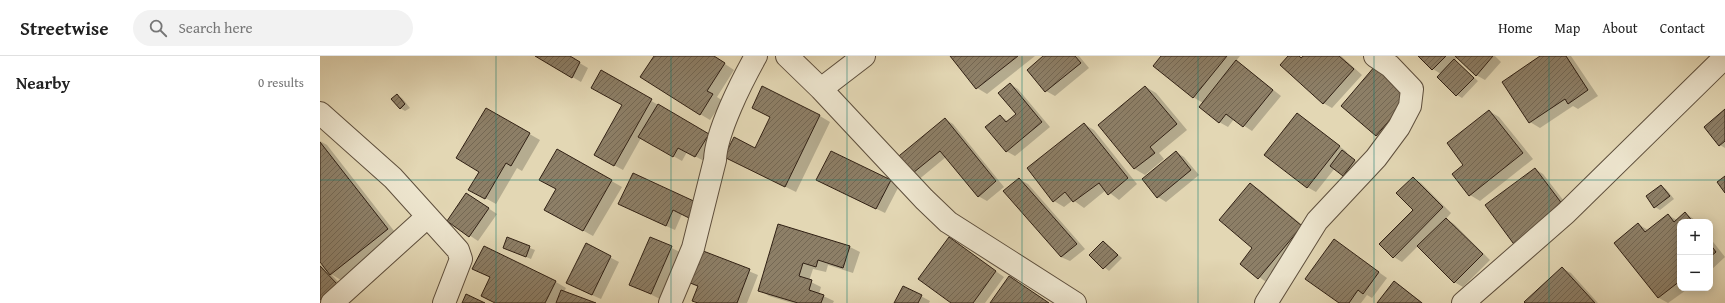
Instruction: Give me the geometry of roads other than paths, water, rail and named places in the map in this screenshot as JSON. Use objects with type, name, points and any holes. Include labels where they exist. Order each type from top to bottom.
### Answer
[{"type":"street","points":[[670,303],[693,248],[715,160],[716,146],[744,78],[756,56]]},
{"type":"street","points":[[787,56],[821,89],[924,199],[948,222],[1075,303]]},
{"type":"street","points":[[821,89],[864,56]]},
{"type":"street","points":[[1266,303],[1317,221],[1376,158],[1399,127],[1410,106],[1412,89],[1390,66],[1375,56]]},
{"type":"street","points":[[1463,303],[1566,213],[1725,57]]},
{"type":"street","points":[[320,113],[393,178],[458,250],[461,259],[444,303]]},
{"type":"street","points":[[332,303],[427,217]]}]
